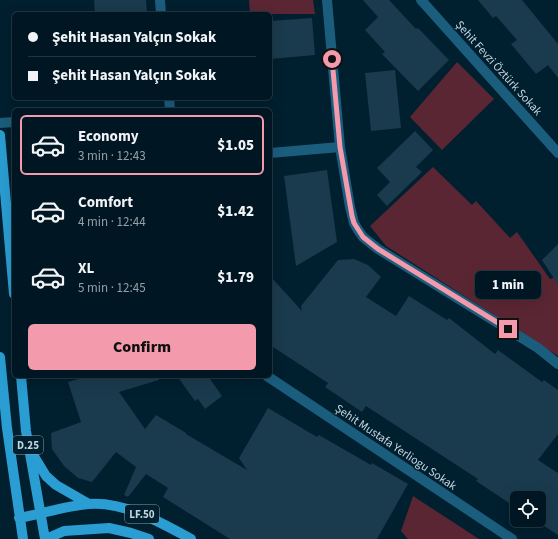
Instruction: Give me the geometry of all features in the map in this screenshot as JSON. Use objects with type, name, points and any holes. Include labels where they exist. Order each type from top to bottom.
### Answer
[{"type":"main road","points":[[0,135],[12,271]]},
{"type":"main road","name":"D.25","points":[[0,357],[6,428],[23,539]]},
{"type":"main road","name":"D.25","points":[[21,378],[28,446],[46,539]]},
{"type":"main road","points":[[28,446],[46,476],[56,485],[89,504]]},
{"type":"main road","name":"LF.50","points":[[19,518],[89,504],[106,505],[136,511],[191,539]]},
{"type":"main road","name":"LF.50","points":[[46,539],[64,531],[109,528],[149,539]]},
{"type":"street","points":[[160,0],[161,12]]},
{"type":"street","points":[[327,0],[340,147],[354,223],[363,237],[378,249],[538,348],[558,364]]},
{"type":"street","name":"Şehit Fevzi Öztürk Sokak","points":[[421,0],[558,153]]},
{"type":"street","points":[[0,123],[12,122]]},
{"type":"street","points":[[272,153],[340,147]]},
{"type":"street","name":"Şehit Mustafa Yerliogu Sokak","points":[[270,378],[512,539]]},
{"type":"shaded area","points":[[249,0],[313,0],[315,14],[272,14],[272,12],[250,12]]},
{"type":"shaded area","points":[[457,62],[494,99],[442,150],[410,117]]},
{"type":"shaded area","points":[[433,167],[472,205],[476,201],[510,238],[517,232],[550,279],[558,276],[558,356],[386,246],[370,226]]},
{"type":"shaded area","points":[[413,496],[479,539],[408,539],[401,531]]},
{"type":"building","points":[[94,0],[146,0],[147,12],[95,12]]},
{"type":"building","points":[[363,0],[389,0],[416,29],[418,28],[449,60],[418,91],[382,54],[385,52],[365,30],[378,17]]},
{"type":"building","points":[[478,0],[522,0],[558,44],[558,78],[548,65],[536,74],[511,44],[517,40],[496,16],[493,18]]},
{"type":"building","points":[[312,18],[315,55],[272,59],[272,21]]},
{"type":"building","points":[[395,70],[401,128],[371,131],[365,73]]},
{"type":"building","points":[[415,131],[433,150],[416,167],[422,172],[387,206],[377,195],[390,182],[377,168]]},
{"type":"building","points":[[327,170],[337,242],[296,266],[284,176]]},
{"type":"building","points":[[558,244],[558,285],[542,260]]},
{"type":"building","points":[[354,259],[368,265],[381,277],[366,297],[396,316],[409,296],[447,320],[449,318],[495,354],[498,350],[542,382],[544,380],[558,390],[558,434],[538,460],[558,473],[558,535],[546,527],[546,491],[510,491],[510,503],[476,481],[478,479],[366,406],[362,412],[325,387],[328,383],[272,346],[272,278],[302,311],[301,306],[338,260]]},
{"type":"building","points":[[82,378],[159,378],[159,380],[119,392],[145,429],[156,415],[247,470],[239,458],[268,408],[317,437],[319,435],[371,465],[372,463],[408,484],[377,539],[230,539],[163,497],[168,488],[146,474],[128,497],[124,495],[136,467],[116,452],[92,482],[78,478],[64,466],[52,449],[51,433],[81,422],[68,382]]},
{"type":"building","points":[[178,378],[209,378],[222,396],[205,409],[198,399],[195,401]]},
{"type":"route","points":[[332,59],[340,147],[352,216],[358,230],[363,237],[378,249],[508,329]]}]
